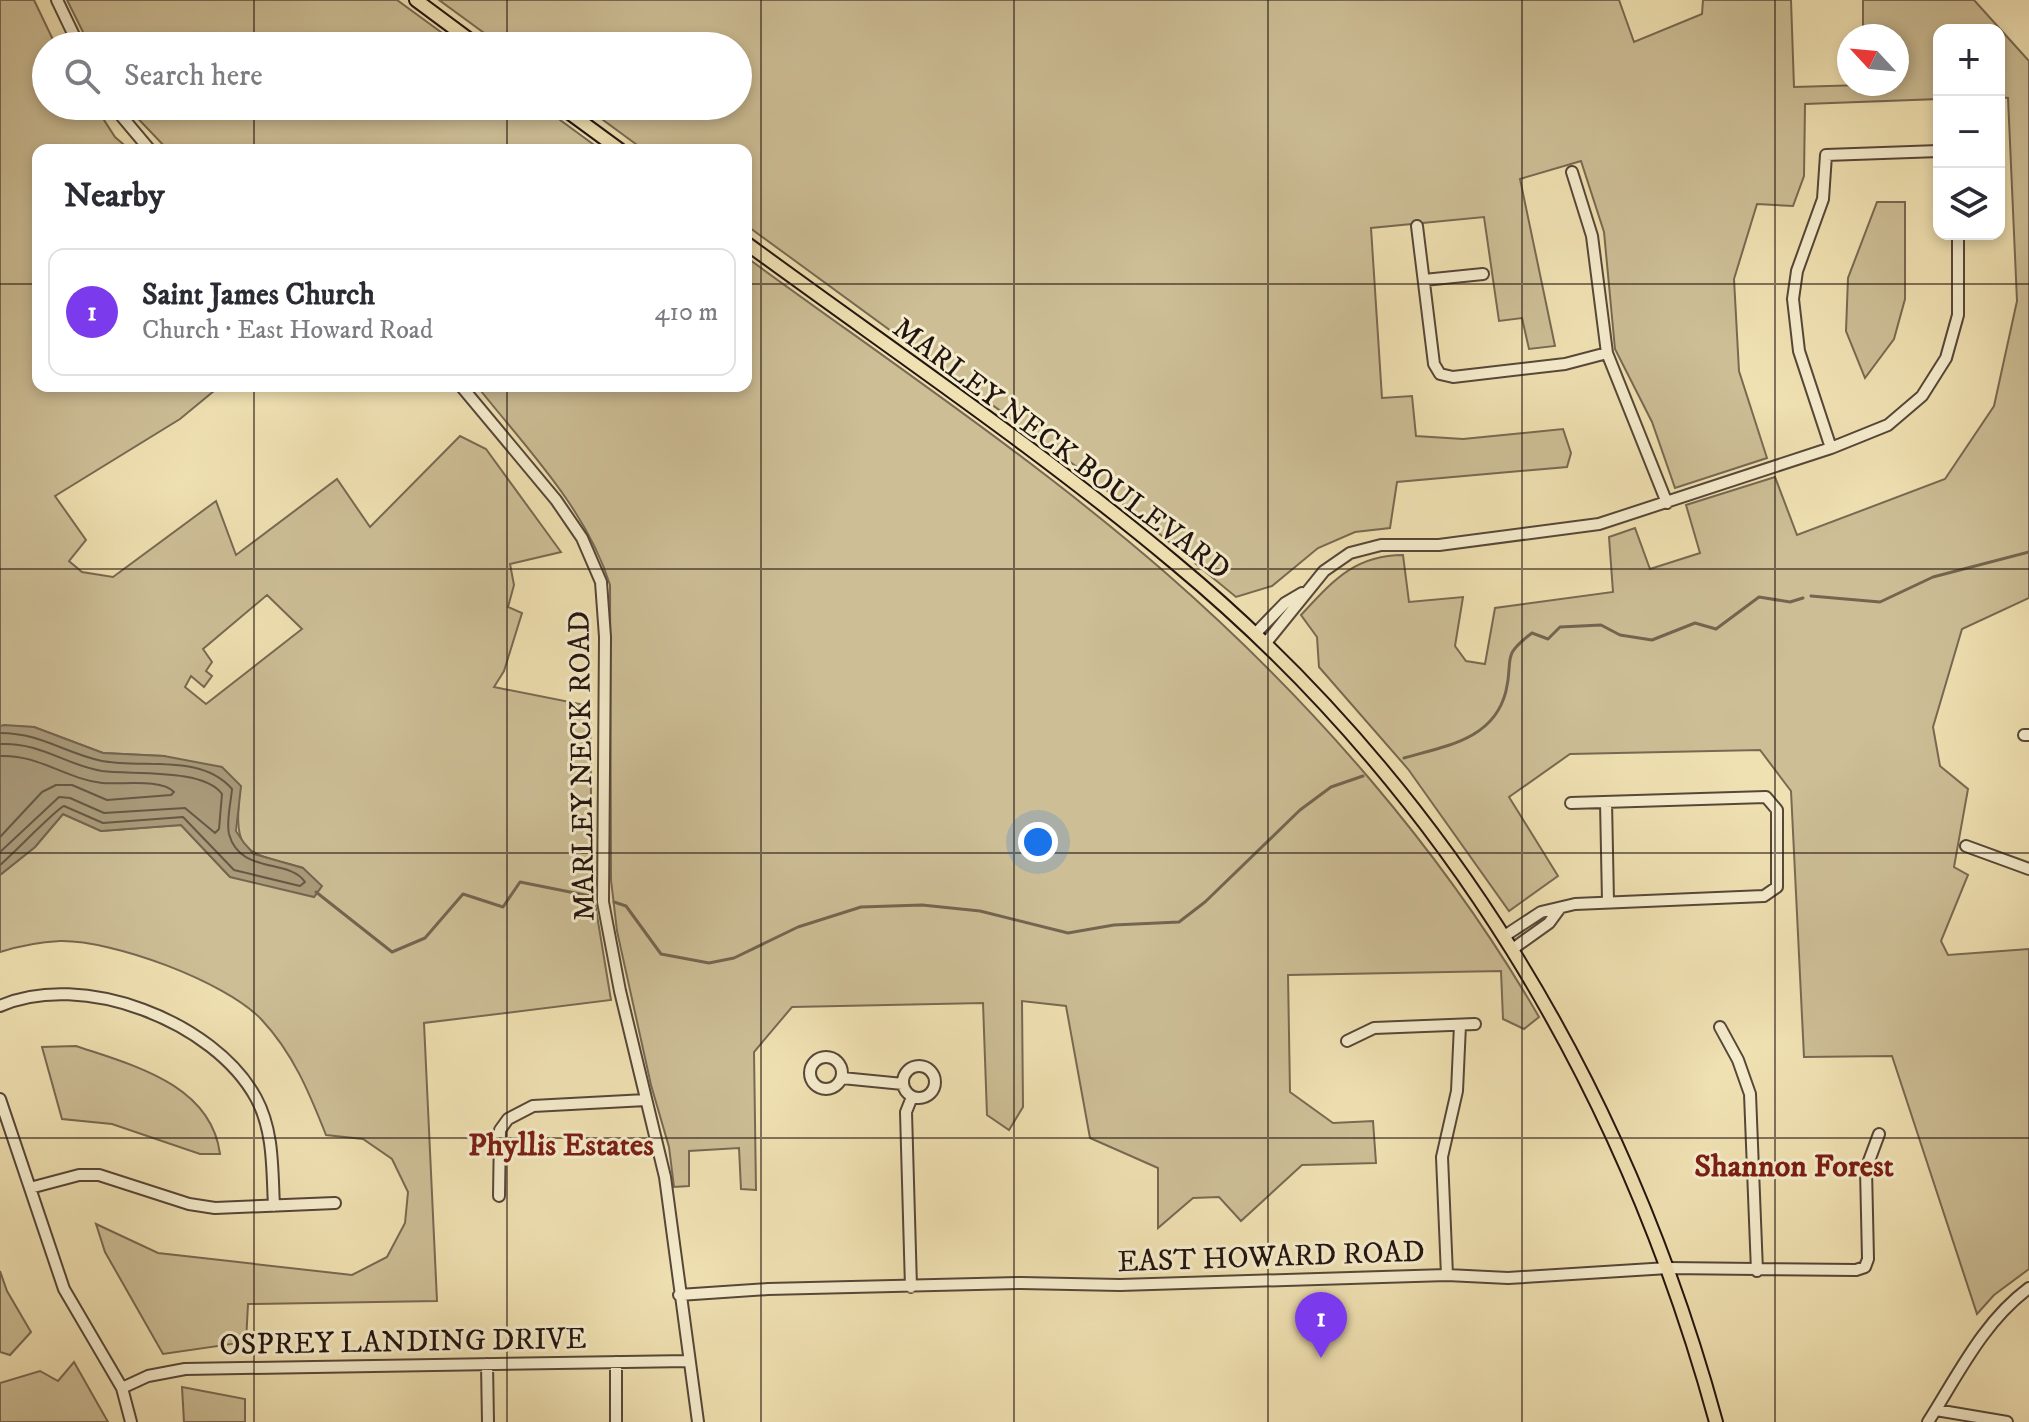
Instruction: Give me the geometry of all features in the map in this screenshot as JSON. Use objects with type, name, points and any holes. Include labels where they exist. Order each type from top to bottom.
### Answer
[{"type":"main road","points":[[416,0],[459,32]]},
{"type":"main road","points":[[579,120],[612,144]]},
{"type":"main road","name":"MARLEY NECK BOULEVARD","points":[[752,247],[1124,522],[1255,634],[1359,741],[1433,832],[1506,935],[1590,1089],[1668,1268],[1716,1422]]},
{"type":"street","points":[[57,0],[72,32]]},
{"type":"street","points":[[125,120],[145,144]]},
{"type":"street","points":[[1831,448],[1799,351],[1793,312],[1797,271],[1823,199],[1826,155],[1933,151]]},
{"type":"street","points":[[1572,172],[1592,236],[1607,353],[1667,503]]},
{"type":"street","points":[[1417,226],[1434,364],[1446,377],[1565,364],[1607,353]]},
{"type":"street","points":[[1255,634],[1285,603],[1304,592],[1337,561],[1365,548],[1439,545],[1573,529],[1667,503],[1831,448],[1888,425],[1907,411],[1935,378],[1946,358],[1958,315],[1958,240]]},
{"type":"street","points":[[1424,280],[1483,274]]},
{"type":"street","name":"MARLEY NECK ROAD","points":[[466,392],[556,500],[582,538],[601,582],[605,637],[603,902],[665,1177],[698,1422]]},
{"type":"street","points":[[1265,644],[1295,611],[1304,592]]},
{"type":"street","points":[[1506,935],[1541,912],[1560,908],[1608,901],[1764,896],[1774,892],[1779,880],[1777,810],[1766,797],[1571,803]]},
{"type":"street","points":[[1606,802],[1608,901]]},
{"type":"street","points":[[1966,846],[2029,869]]},
{"type":"street","points":[[1514,948],[1549,923],[1560,908]]},
{"type":"street","points":[[0,1006],[30,996],[80,994],[163,1019],[208,1042],[244,1078],[258,1101],[271,1151],[274,1206]]},
{"type":"street","points":[[1347,1041],[1374,1028],[1475,1024]]},
{"type":"street","points":[[1447,1275],[1442,1157],[1457,1091],[1460,1025]]},
{"type":"street","points":[[1720,1027],[1738,1060],[1750,1094],[1757,1271]]},
{"type":"street","points":[[915,1066],[923,1066],[934,1076],[933,1091],[920,1098],[912,1097],[903,1084],[904,1077],[915,1066]]},
{"type":"street","points":[[842,1078],[903,1084]]},
{"type":"street","points":[[911,1287],[906,1112],[912,1097]]},
{"type":"street","points":[[0,1099],[64,1289],[122,1388],[131,1422]]},
{"type":"street","points":[[499,1196],[500,1130],[520,1110],[533,1106],[646,1100]]},
{"type":"street","name":"EAST HOWARD ROAD","points":[[679,1295],[768,1289],[1327,1281],[1447,1275],[1508,1278],[1668,1268],[1757,1271],[1865,1267],[1866,1169],[1879,1134]]},
{"type":"street","points":[[30,1188],[79,1175],[99,1175],[189,1204],[215,1208],[335,1203]]},
{"type":"street","points":[[1928,1422],[1997,1316],[2029,1288]]},
{"type":"street","name":"OSPREY LANDING DRIVE","points":[[122,1388],[148,1376],[185,1369],[689,1361]]},
{"type":"street","points":[[616,1362],[616,1422]]},
{"type":"street","points":[[487,1364],[488,1422]]},
{"type":"street","points":[[1936,1410],[2007,1422]]},
{"type":"shaded area","points":[[0,0],[34,0],[49,32],[32,32],[32,120],[104,120],[123,144],[32,144],[32,392],[213,392],[180,419],[55,496],[86,540],[69,561],[82,572],[113,577],[216,501],[236,555],[337,479],[370,527],[460,436],[486,449],[561,552],[510,564],[514,585],[508,607],[522,613],[504,671],[494,687],[590,706],[592,885],[611,1000],[424,1023],[437,1301],[248,1304],[246,1342],[163,1354],[105,1252],[96,1224],[158,1253],[352,1275],[387,1257],[405,1223],[408,1192],[392,1159],[363,1139],[326,1135],[306,1088],[282,1045],[261,1019],[221,991],[166,965],[109,947],[60,941],[0,952],[0,875],[35,847],[63,814],[101,831],[181,825],[230,877],[303,868],[266,857],[246,846],[238,825],[240,786],[164,756],[103,753],[34,727],[0,726]],"holes":[[[267,595],[302,629],[206,704],[185,687],[191,676],[204,687],[212,676],[206,671],[212,662],[203,649]]]},
{"type":"shaded area","points":[[67,0],[397,0],[441,32],[83,32]]},
{"type":"shaded area","points":[[439,0],[1619,0],[1634,42],[1702,14],[1703,0],[1791,0],[1794,87],[1837,86],[1837,96],[1909,96],[1909,24],[1863,24],[1863,0],[1974,0],[1996,24],[1933,24],[1933,99],[1805,104],[1804,176],[1793,206],[1757,204],[1734,279],[1739,371],[1767,458],[1675,488],[1652,422],[1615,349],[1604,232],[1581,161],[1520,179],[1555,346],[1529,349],[1522,318],[1499,321],[1484,217],[1371,228],[1382,398],[1412,396],[1416,436],[1463,439],[1563,429],[1571,453],[1567,467],[1397,482],[1390,528],[1355,532],[1318,548],[1272,586],[1236,597],[1088,475],[752,229],[752,144],[636,144],[603,120],[752,120],[752,32],[483,32]]},
{"type":"shaded area","points":[[2005,34],[2029,61],[2029,598],[1962,629],[1933,727],[1940,766],[1968,789],[1954,867],[1968,875],[1941,941],[1948,955],[2029,949],[2029,1269],[1994,1295],[1977,1314],[1892,1056],[1804,1057],[1791,791],[1760,750],[1570,754],[1509,797],[1558,876],[1509,911],[1408,769],[1319,667],[1317,637],[1301,615],[1334,582],[1357,565],[1386,556],[1403,555],[1409,602],[1463,597],[1455,646],[1466,661],[1485,664],[1495,608],[1613,592],[1609,537],[1635,528],[1650,569],[1700,553],[1686,505],[1775,477],[1797,535],[1945,479],[1994,406],[2017,301],[2008,98],[2005,98]]},
{"type":"shaded area","points":[[139,120],[560,120],[593,144],[162,144]]},
{"type":"shaded area","points":[[1877,202],[1905,202],[1905,299],[1894,339],[1865,378],[1846,331],[1848,278]]},
{"type":"shaded area","points":[[752,261],[1065,490],[1220,622],[1323,726],[1371,780],[1461,895],[1539,1017],[1524,1029],[1503,1019],[1501,971],[1288,975],[1290,1092],[1333,1123],[1373,1121],[1376,1163],[1302,1165],[1241,1221],[1219,1197],[1193,1198],[1158,1228],[1158,1168],[1090,1138],[1066,1006],[1022,1001],[1023,1107],[1009,1130],[987,1115],[983,1003],[792,1007],[754,1052],[756,1190],[741,1189],[739,1148],[689,1151],[689,1186],[674,1187],[669,1147],[651,1085],[617,931],[611,880],[610,585],[586,530],[534,456],[482,392],[752,392]]},
{"type":"shaded area","points":[[76,1046],[144,1070],[185,1094],[202,1110],[214,1130],[220,1154],[200,1154],[112,1124],[62,1119],[42,1047]]},
{"type":"shaded area","points":[[0,1271],[7,1291],[31,1332],[10,1355],[0,1352]]},
{"type":"shaded area","points":[[74,1362],[108,1422],[0,1422],[0,1383],[40,1371],[58,1381]]},
{"type":"shaded area","points":[[182,1387],[245,1399],[245,1422],[184,1422]]},
{"type":"water","points":[[0,726],[34,727],[103,753],[164,756],[222,767],[241,786],[236,831],[244,843],[254,854],[303,868],[322,886],[314,897],[230,877],[181,825],[101,831],[63,814],[35,847],[0,875]]},
{"type":"waterway","points":[[1811,596],[1880,602],[1933,577],[2029,552]]},
{"type":"waterway","points":[[1404,758],[1466,738],[1491,720],[1506,691],[1512,653],[1532,633],[1548,639],[1560,627],[1601,625],[1620,635],[1652,640],[1695,623],[1716,629],[1759,597],[1790,602],[1803,598]]},
{"type":"waterway","points":[[614,902],[626,906],[661,954],[709,963],[734,958],[798,927],[861,907],[922,905],[980,911],[1068,933],[1114,925],[1179,922],[1205,902],[1300,810],[1331,787],[1363,776]]},
{"type":"waterway","points":[[316,892],[392,952],[425,938],[463,894],[503,907],[520,882],[590,896]]},
{"type":"place","name":"Saint James Church","points":[[1321,1358]]},
{"type":"district","name":"Phyllis Estates","points":[[561,1144]]},
{"type":"district","name":"Shannon Forest","points":[[1794,1165]]}]
